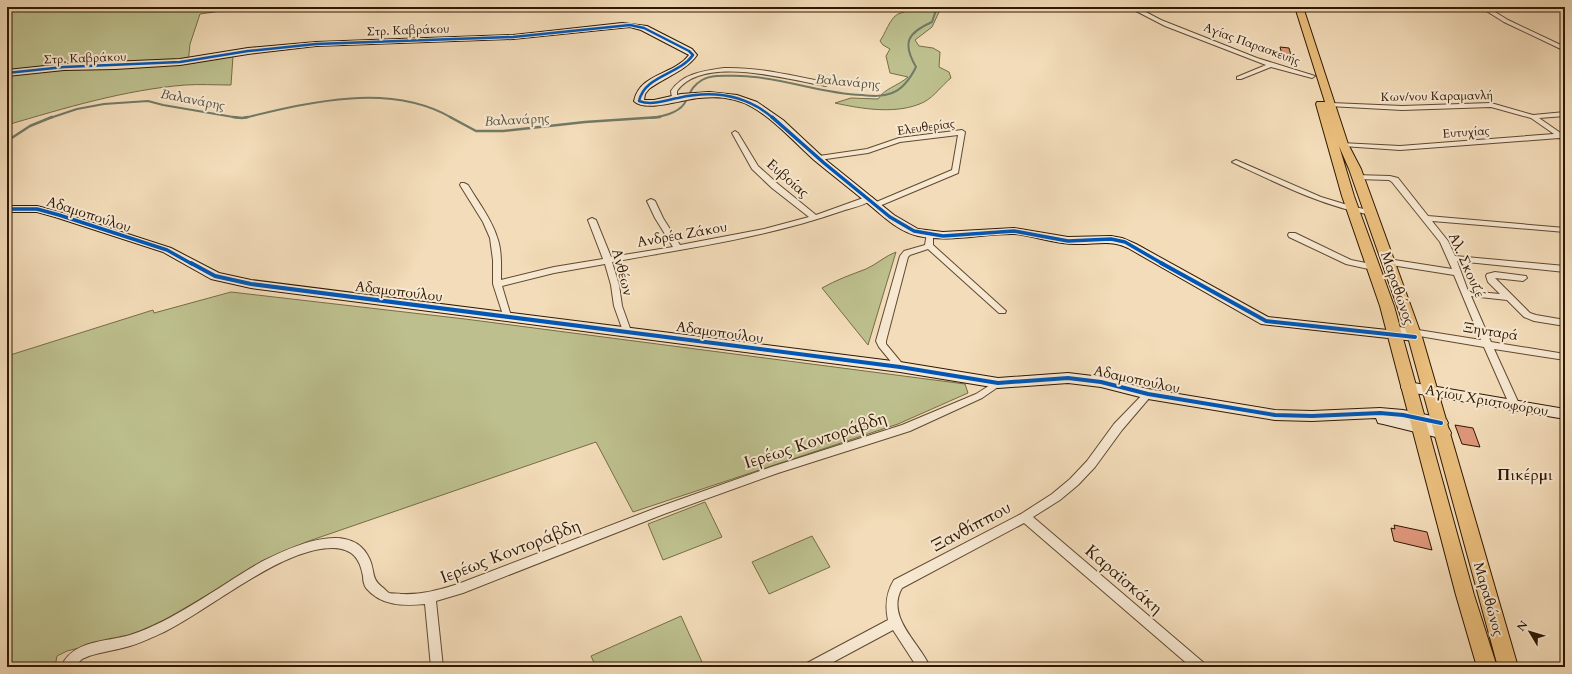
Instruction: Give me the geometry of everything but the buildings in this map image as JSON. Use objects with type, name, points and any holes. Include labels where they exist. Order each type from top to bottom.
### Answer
[{"type":"main road","name":"Μαραθώνος","points":[[1291,7],[1352,207],[1394,332],[1465,595],[1487,667]]},
{"type":"main road","name":"Μαραθώνος","points":[[1299,7],[1344,144],[1358,177],[1414,335],[1510,667]]},
{"type":"street","points":[[1483,7],[1512,25],[1565,49]]},
{"type":"street","name":"Αγίας Παρασκευής","points":[[1141,9],[1170,25],[1271,65],[1312,76]]},
{"type":"street","name":"Στρ. Καβράκου","points":[[7,73],[69,67],[180,62],[248,51],[316,44],[513,37],[630,25],[649,30],[691,53],[692,57],[689,61],[654,82],[645,89],[639,98],[642,102],[649,103],[675,98]]},
{"type":"street","points":[[1240,78],[1271,65]]},
{"type":"street","points":[[826,84],[764,72],[742,69],[724,70],[701,74],[685,80],[675,89],[675,98],[725,95],[749,102],[769,114],[819,158],[873,202],[911,230],[930,234],[949,235],[1016,232],[1070,241],[1118,239],[1126,242],[1266,321],[1414,335]]},
{"type":"street","name":"Κων/νου Καραμανλή","points":[[1331,105],[1418,108],[1491,105],[1533,117],[1565,114]]},
{"type":"street","name":"Ευτυχίας","points":[[1533,117],[1562,138]]},
{"type":"street","name":"Ελευθερίας","points":[[819,158],[868,151],[899,140],[962,132],[955,171],[873,202]]},
{"type":"street","name":"Ευβοίας","points":[[735,134],[750,159],[760,172],[815,218]]},
{"type":"street","name":"Ευτυχίας","points":[[1344,144],[1400,148],[1562,138]]},
{"type":"street","points":[[1236,162],[1331,204],[1369,209]]},
{"type":"street","name":"Αλ. Σκουζέ","points":[[1358,177],[1390,178],[1395,180],[1441,237],[1452,258],[1465,293],[1515,406]]},
{"type":"street","points":[[464,185],[487,222],[494,238],[497,260],[497,284],[507,316]]},
{"type":"street","points":[[651,201],[659,218],[678,248]]},
{"type":"street","name":"Ανδρέα Ζάκου","points":[[497,284],[554,270],[765,231],[873,202]]},
{"type":"street","name":"Αδαμοπούλου","points":[[7,209],[37,209],[59,215],[167,250],[214,276],[230,280],[900,367],[998,383],[1068,378],[1080,379],[1101,382],[1148,394],[1275,415],[1312,416],[1373,414],[1386,420],[1418,423],[1442,428]]},
{"type":"street","points":[[1427,218],[1565,230]]},
{"type":"street","name":"Ανθέων","points":[[592,220],[608,261],[615,285],[618,306],[626,331]]},
{"type":"street","points":[[929,246],[930,234]]},
{"type":"street","points":[[1292,235],[1349,262],[1373,267]]},
{"type":"street","points":[[929,246],[1002,311]]},
{"type":"street","points":[[900,367],[882,345],[881,341],[904,256],[907,253],[929,246]]},
{"type":"street","points":[[1452,258],[1565,268]]},
{"type":"street","points":[[1388,262],[1458,273]]},
{"type":"street","points":[[1523,278],[1495,275],[1490,276],[1491,280],[1523,312],[1531,317],[1565,323]]},
{"type":"street","points":[[1465,293],[1509,298]]},
{"type":"street","name":"Ξηνταρά","points":[[1414,335],[1488,344],[1565,357]]},
{"type":"street","name":"Ιερέως Κοντοράβδη","points":[[67,667],[72,660],[88,651],[131,640],[158,629],[274,561],[304,548],[330,543],[346,545],[360,552],[366,562],[370,584],[387,598],[412,600],[430,598],[459,589],[653,514],[775,470],[906,428],[979,396],[998,383]]},
{"type":"street","name":"Αγίου Χριστοφόρου","points":[[1408,387],[1565,414]]},
{"type":"street","name":"Ξανθίππου","points":[[895,623],[893,615],[893,594],[898,584],[1025,517],[1056,497],[1074,482],[1091,464],[1118,427],[1148,394]]},
{"type":"street","name":"Καραϊσκάκη","points":[[1025,517],[1200,667]]},
{"type":"street","points":[[430,598],[437,667]]},
{"type":"street","points":[[811,667],[895,623],[924,667]]},
{"type":"green space","points":[[7,7],[221,7],[221,11],[200,14],[190,44],[188,64],[233,56],[231,85],[185,85],[162,87],[117,95],[7,125]]},
{"type":"green space","points":[[923,7],[948,7],[939,12],[932,27],[915,40],[919,46],[933,48],[940,52],[939,67],[949,72],[951,78],[928,100],[914,106],[892,110],[880,110],[835,103],[851,98],[878,99],[884,92],[908,77],[890,73],[886,56],[890,49],[883,45],[880,41],[890,22],[895,16]]},
{"type":"green space","points":[[896,252],[868,345],[822,288],[866,269]]},
{"type":"green space","points":[[231,292],[465,319],[965,384],[968,393],[898,424],[633,512],[596,442],[306,542],[267,560],[166,619],[137,633],[67,651],[57,656],[55,667],[7,667],[7,356],[153,310],[154,313]]},
{"type":"green space","points":[[705,502],[722,537],[663,560],[648,524]]},
{"type":"green space","points":[[812,536],[830,567],[769,594],[752,562]]},
{"type":"green space","points":[[681,616],[702,662],[692,667],[596,667],[591,656]]},
{"type":"waterway","name":"Βαλανάρης","points":[[656,117],[664,116],[678,110],[684,104],[692,88],[702,80],[716,76],[741,76],[771,79],[847,94],[877,96],[892,93],[903,86],[916,67],[909,51],[909,40],[917,30],[932,22],[937,7]]},
{"type":"waterway","name":"Βαλανάρης","points":[[244,118],[322,101],[350,98],[376,98],[403,101],[428,107],[451,118]]},
{"type":"waterway","name":"Βαλανάρης","points":[[50,118],[77,109],[104,104],[148,101],[233,117]]},
{"type":"waterway","name":"Βαλανάρης","points":[[7,141],[30,126],[52,117]]},
{"type":"waterway","name":"Βαλανάρης","points":[[233,117],[248,117]]},
{"type":"waterway","name":"Βαλανάρης","points":[[233,117],[239,118]]},
{"type":"waterway","name":"Βαλανάρης","points":[[451,118],[476,131],[503,131],[585,122],[656,117]]},
{"type":"waterway","name":"Βαλανάρης","points":[[651,118],[656,117]]},
{"type":"waterway","name":"Βαλανάρης","points":[[656,117],[660,117]]},
{"type":"cycle path","points":[[7,73],[64,67],[180,62],[248,51],[316,44],[513,37],[630,25],[644,28],[689,51],[693,55],[683,65],[646,87],[641,94],[639,101],[643,103],[654,103],[681,97],[709,94],[728,95],[746,100],[779,122],[824,163],[890,217],[908,229],[920,233],[943,236],[1014,231],[1068,241],[1105,239],[1118,240],[1125,242],[1266,321],[1415,337]]},
{"type":"cycle path","points":[[7,209],[37,209],[59,215],[167,250],[215,276],[251,284],[900,367],[998,383],[1068,378],[1101,382],[1148,394],[1275,415],[1312,416],[1380,413],[1403,415],[1441,423]]},
{"type":"district","name":"Πικέρμι","points":[[1525,474]]}]
